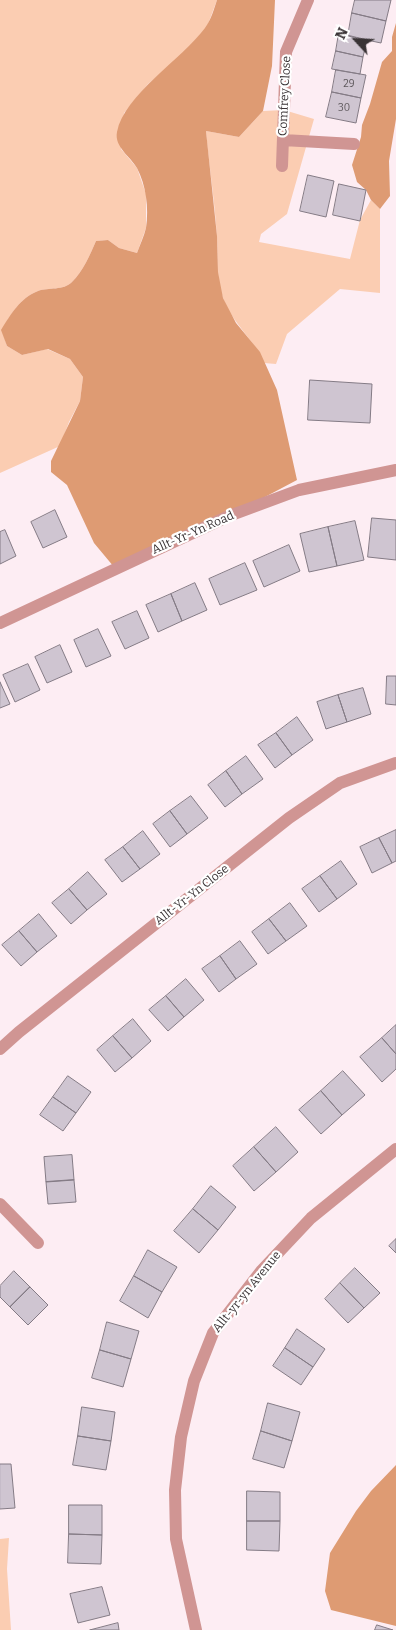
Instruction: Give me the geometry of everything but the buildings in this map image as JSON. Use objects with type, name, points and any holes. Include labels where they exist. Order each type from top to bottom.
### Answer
[{"type":"street","name":"Comfrey Close","points":[[282,166],[286,52],[308,0]]},
{"type":"street","points":[[283,140],[354,144]]},
{"type":"street","name":"Allt-Yr-Yn Road","points":[[0,623],[229,516],[300,490],[396,470]]},
{"type":"street","name":"Allt-Yr-Yn Close","points":[[0,1049],[290,818],[340,783],[396,764]]},
{"type":"street","name":"Allt-yr-yn Avenue","points":[[196,1630],[176,1539],[175,1490],[181,1437],[194,1381],[213,1333],[262,1270],[311,1218],[396,1149]]},
{"type":"street","points":[[0,1204],[38,1243]]},
{"type":"shaded area","points":[[0,0],[217,0],[207,27],[183,54],[148,84],[124,113],[121,149],[137,168],[146,194],[146,228],[137,253],[119,248],[108,240],[96,241],[83,268],[72,282],[64,287],[38,291],[26,298],[13,312],[2,330],[7,346],[22,355],[47,349],[70,359],[83,377],[80,401],[69,422],[60,446],[0,473]]},
{"type":"shaded area","points":[[217,0],[275,0],[272,66],[263,111],[239,137],[206,131],[217,236],[218,272],[223,298],[236,323],[260,352],[277,390],[297,480],[229,516],[114,567],[94,543],[67,485],[51,472],[51,461],[80,401],[83,377],[70,359],[48,349],[22,355],[7,346],[1,330],[16,307],[26,298],[38,291],[64,287],[72,282],[83,268],[96,241],[108,240],[119,248],[137,253],[146,228],[146,197],[143,182],[137,168],[120,147],[117,132],[130,104],[205,28],[211,18]]},
{"type":"shaded area","points":[[396,23],[396,119],[389,161],[390,196],[380,209],[371,200],[366,190],[357,182],[352,165],[361,137],[362,125],[382,62],[392,51],[392,37]]},
{"type":"shaded area","points":[[284,110],[314,119],[287,214],[261,234],[259,242],[350,259],[360,220],[371,200],[380,209],[380,293],[340,289],[287,334],[276,364],[264,363],[223,298],[218,276],[215,211],[206,131],[239,137],[263,111]]},
{"type":"shaded area","points":[[396,1465],[396,1626],[331,1610],[325,1591],[330,1553],[371,1491]]},
{"type":"shaded area","points":[[9,1538],[7,1569],[11,1630],[0,1630],[0,1539]]}]
